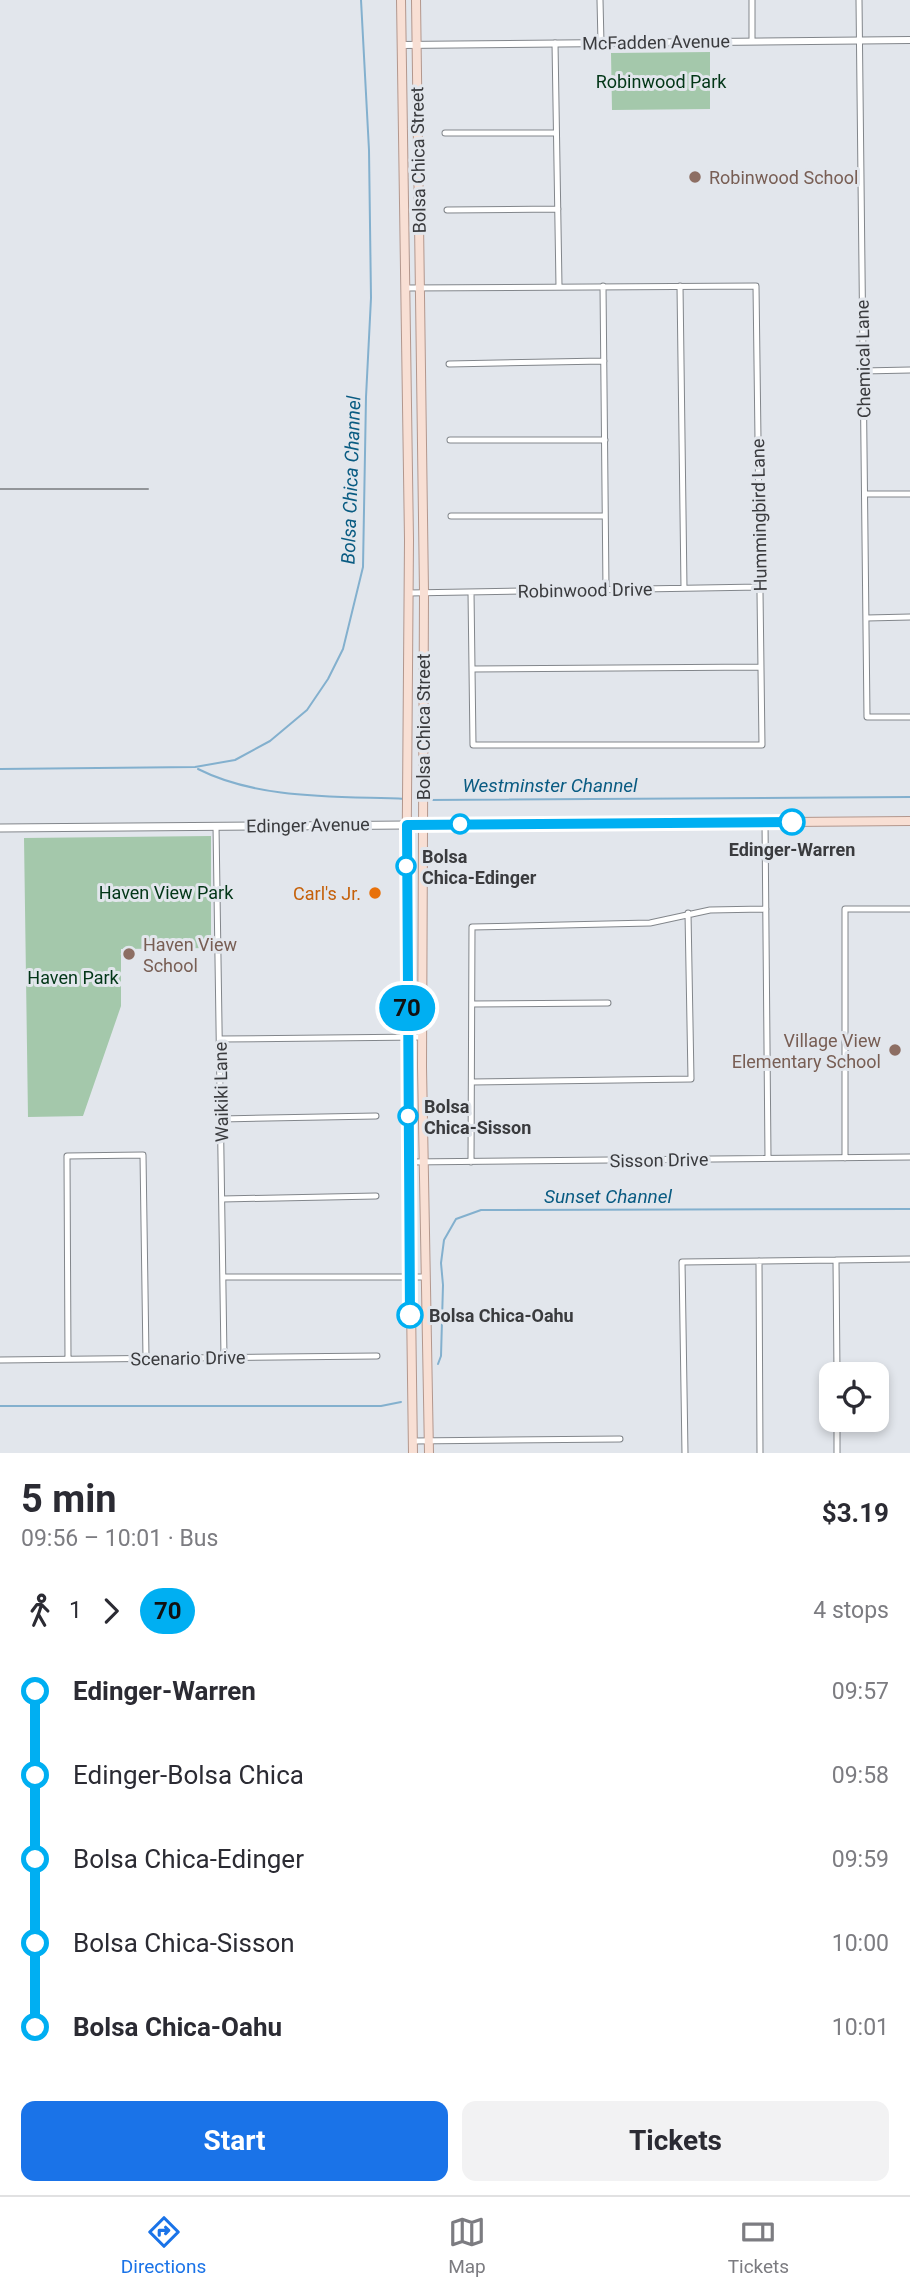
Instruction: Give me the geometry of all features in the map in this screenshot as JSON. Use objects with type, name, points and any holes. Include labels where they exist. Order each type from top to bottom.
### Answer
[{"type":"main road","name":"Bolsa Chica Street","points":[[401,0],[409,593],[406,930],[413,1453]]},
{"type":"main road","name":"Bolsa Chica Street","points":[[416,0],[424,593],[421,1037],[429,1453]]},
{"type":"main road","name":"Edinger Avenue","points":[[0,828],[910,821]]},
{"type":"main road","points":[[406,930],[422,930]]},
{"type":"street","points":[[600,0],[601,43]]},
{"type":"street","points":[[752,0],[752,41]]},
{"type":"street","name":"Chemical Lane","points":[[859,0],[867,717],[910,717]]},
{"type":"street","name":"McFadden Avenue","points":[[401,45],[910,40]]},
{"type":"street","points":[[555,43],[559,286]]},
{"type":"street","points":[[445,133],[556,133]]},
{"type":"street","points":[[447,210],[558,209]]},
{"type":"street","points":[[603,286],[606,590]]},
{"type":"street","points":[[406,288],[680,286],[684,588]]},
{"type":"street","name":"Hummingbird Lane","points":[[472,669],[473,746],[762,745],[756,286],[680,286]]},
{"type":"street","points":[[449,364],[604,361]]},
{"type":"street","points":[[863,371],[910,370]]},
{"type":"street","points":[[450,440],[605,440]]},
{"type":"street","points":[[866,494],[910,494]]},
{"type":"street","points":[[451,516],[606,516]]},
{"type":"street","name":"Robinwood Drive","points":[[409,593],[760,587]]},
{"type":"street","points":[[471,592],[472,669],[761,667]]},
{"type":"street","points":[[867,618],[910,617]]},
{"type":"street","points":[[765,822],[768,1158]]},
{"type":"street","name":"Waikiki Lane","points":[[216,826],[224,1357]]},
{"type":"street","points":[[471,1162],[472,927],[650,923],[688,913],[766,909]]},
{"type":"street","points":[[845,1157],[845,909],[910,909]]},
{"type":"street","points":[[472,1082],[691,1080],[688,913]]},
{"type":"street","points":[[472,1004],[608,1003]]},
{"type":"street","points":[[220,1039],[421,1037]]},
{"type":"street","points":[[221,1119],[376,1116]]},
{"type":"street","points":[[68,1359],[67,1156],[143,1155],[146,1358]]},
{"type":"street","name":"Sisson Drive","points":[[409,1162],[910,1157]]},
{"type":"street","points":[[222,1199],[376,1196]]},
{"type":"street","points":[[685,1453],[682,1262],[910,1259]]},
{"type":"street","points":[[836,1260],[837,1362]]},
{"type":"street","points":[[759,1261],[760,1453]]},
{"type":"street","points":[[223,1278],[425,1277]]},
{"type":"street","name":"Scenario Drive","points":[[0,1360],[376,1356]]},
{"type":"street","points":[[837,1432],[837,1453]]},
{"type":"street","points":[[413,1441],[620,1439]]},
{"type":"green space","name":"Robinwood Park","points":[[710,52],[710,109],[612,110],[611,53]]},
{"type":"green space","name":"Haven Park","points":[[211,836],[211,948],[121,949],[121,1006],[83,1116],[28,1117],[24,838]]},
{"type":"waterway","name":"Bolsa Chica Channel","points":[[0,769],[195,767],[235,760],[270,741],[307,710],[328,679],[343,649],[363,567],[371,298],[369,150],[361,0]]},
{"type":"waterway","name":"Westminster Channel","points":[[198,769],[222,779],[273,791],[405,799]]},
{"type":"waterway","name":"Westminster Channel","points":[[428,800],[910,797]]},
{"type":"waterway","name":"Sunset Channel","points":[[438,1364],[441,1356],[441,1263],[444,1240],[456,1219],[481,1210],[910,1209]]},
{"type":"waterway","name":"Sunset Channel","points":[[0,1406],[381,1406],[401,1402]]},
{"type":"railway","points":[[0,489],[148,489]]},
{"type":"bus line","name":"70","points":[[410,1315],[407,825],[792,822]]},
{"type":"place","name":"Robinwood School","points":[[695,177]]},
{"type":"place","name":"Edinger-Warren","points":[[792,822]]},
{"type":"place","name":"Bolsa Chica-Edinger","points":[[406,866]]},
{"type":"place","name":"Carl's Jr.","points":[[375,893]]},
{"type":"place","name":"Haven View School","points":[[129,954]]},
{"type":"place","name":"Village View Elementary School","points":[[895,1050]]},
{"type":"place","name":"Bolsa Chica-Sisson","points":[[408,1116]]},
{"type":"place","name":"Bolsa Chica-Oahu","points":[[410,1315]]},
{"type":"park label","name":"Haven View Park","points":[[166,892]]}]
